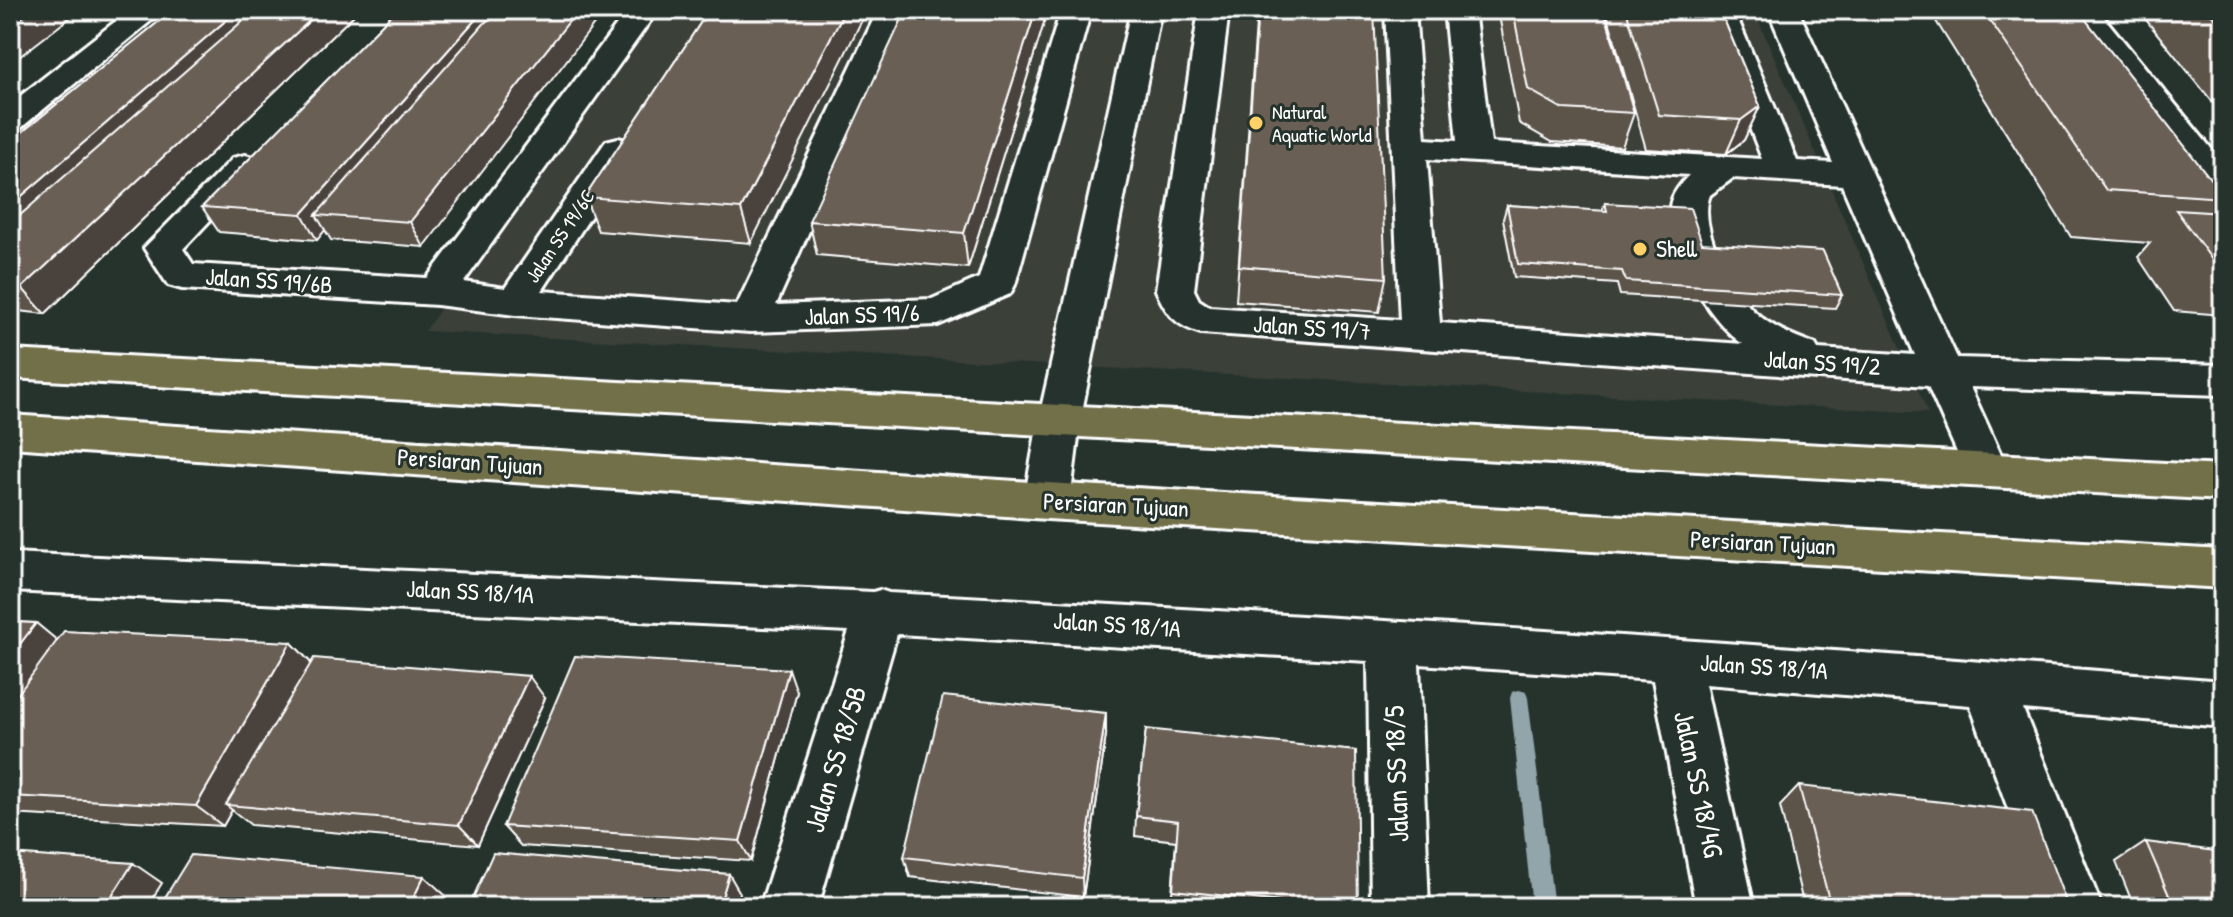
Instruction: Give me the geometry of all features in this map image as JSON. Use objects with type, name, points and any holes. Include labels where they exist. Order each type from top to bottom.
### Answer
[{"type":"main road","points":[[10,364],[2223,483]]},
{"type":"main road","name":"Persiaran Tujuan","points":[[10,431],[1047,501],[2223,569]]},
{"type":"street","points":[[10,120],[149,10]]},
{"type":"street","points":[[437,292],[643,10]]},
{"type":"street","points":[[750,319],[893,10]]},
{"type":"street","name":"Jalan SS 19/6","points":[[437,292],[515,302],[750,319],[938,312],[996,285],[1076,10]]},
{"type":"street","points":[[1047,501],[1059,422],[1146,10]]},
{"type":"street","name":"Jalan SS 19/7","points":[[1214,10],[1175,290],[1183,308],[1201,320],[1421,336]]},
{"type":"street","points":[[1459,10],[1475,152]]},
{"type":"street","points":[[1719,10],[1784,171]]},
{"type":"street","points":[[1783,10],[1986,470]]},
{"type":"street","points":[[2082,10],[2200,160],[2223,183]]},
{"type":"street","points":[[1391,13],[1409,148],[1421,336]]},
{"type":"street","name":"Jalan SS 19/6C","points":[[515,302],[635,124]]},
{"type":"street","name":"Jalan SS 19/6B","points":[[264,146],[163,248],[182,276],[437,292]]},
{"type":"street","points":[[1409,148],[1475,152],[1626,148],[1727,167],[1856,175]]},
{"type":"street","points":[[1727,167],[1697,186],[1689,203],[1689,220],[1713,283],[1739,321],[1780,346],[1826,364]]},
{"type":"street","name":"Jalan SS 19/2","points":[[1421,336],[1943,372],[2223,380]]},
{"type":"street","name":"Jalan SS 18/1A","points":[[10,572],[880,610],[1674,660],[1987,682],[2223,704]]},
{"type":"street","name":"Jalan SS 18/5B","points":[[789,907],[880,610]]},
{"type":"street","name":"Jalan SS 18/5","points":[[1393,642],[1400,907]]},
{"type":"street","name":"Jalan SS 18/4G","points":[[1674,660],[1725,907]]},
{"type":"street","points":[[1987,682],[2073,907]]},
{"type":"shaded area","points":[[653,10],[1754,10],[1928,413],[425,331]]},
{"type":"building","points":[[10,10],[32,10],[10,26]]},
{"type":"building","points":[[173,10],[238,10],[10,206],[10,142]]},
{"type":"building","points":[[255,10],[321,10],[22,288],[10,287],[10,224]]},
{"type":"building","points":[[396,10],[484,10],[302,214],[202,207]]},
{"type":"building","points":[[496,10],[578,10],[410,222],[316,215]]},
{"type":"building","points":[[709,10],[845,10],[741,209],[585,197]]},
{"type":"building","points":[[906,10],[1036,10],[964,233],[809,221]]},
{"type":"building","points":[[1258,10],[1374,10],[1386,278],[1239,266]]},
{"type":"building","points":[[1513,10],[1604,10],[1634,113],[1563,109],[1528,89]]},
{"type":"building","points":[[1626,10],[1720,10],[1760,106],[1741,120],[1659,115]]},
{"type":"building","points":[[1983,10],[2078,10],[2223,198],[2106,190]]},
{"type":"building","points":[[2208,10],[2223,10],[2223,27]]},
{"type":"building","points":[[1605,203],[1690,208],[1702,243],[1823,251],[1842,295],[1626,281],[1622,271],[1518,264],[1507,205],[1607,211]]},
{"type":"building","points":[[2176,210],[2223,213],[2223,265],[2215,264]]},
{"type":"building","points":[[10,622],[36,623],[10,657]]},
{"type":"building","points":[[64,631],[291,642],[196,806],[10,796],[10,705]]},
{"type":"building","points":[[575,656],[789,669],[740,841],[503,826]]},
{"type":"building","points":[[314,658],[529,676],[459,825],[226,805]]},
{"type":"building","points":[[943,696],[1106,713],[1082,878],[904,857]]},
{"type":"building","points":[[1146,729],[1356,751],[1358,907],[1325,907],[1173,890],[1178,821],[1136,816]]},
{"type":"building","points":[[1799,786],[2032,812],[2068,907],[1831,907]]},
{"type":"building","points":[[2146,842],[2223,852],[2223,907],[2174,907]]},
{"type":"building","points":[[493,853],[729,874],[719,907],[469,907]]},
{"type":"building","points":[[10,854],[133,863],[105,907],[10,907]]},
{"type":"building","points":[[191,855],[424,876],[409,907],[159,907]]},
{"type":"waterway","points":[[1519,698],[1543,907]]},
{"type":"place","name":"Natural Aquatic World","points":[[1256,123]]},
{"type":"place","name":"Shell","points":[[1640,249]]}]
